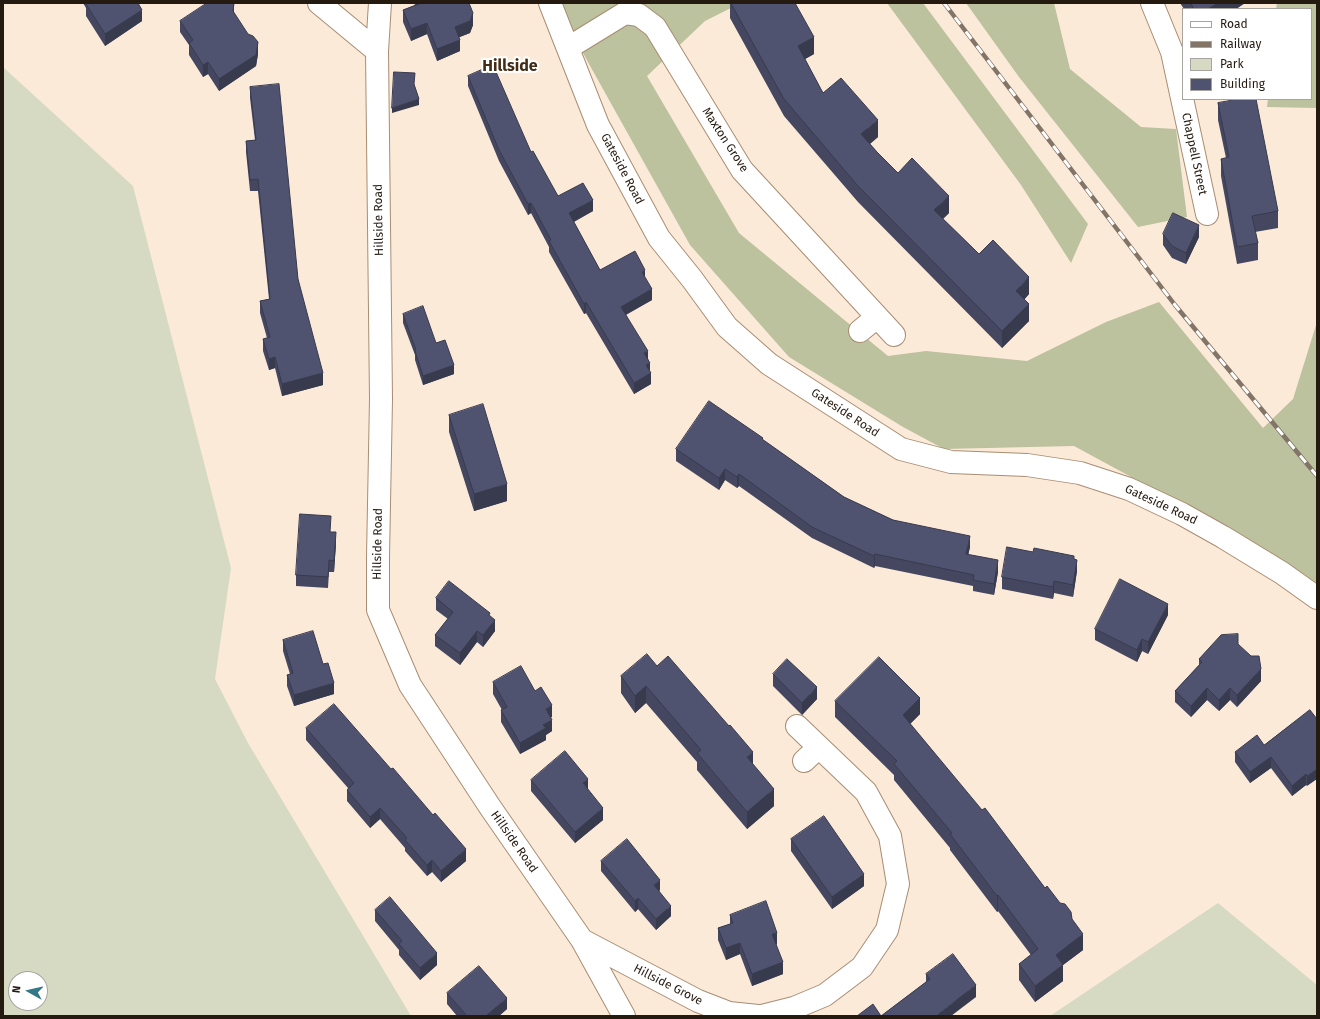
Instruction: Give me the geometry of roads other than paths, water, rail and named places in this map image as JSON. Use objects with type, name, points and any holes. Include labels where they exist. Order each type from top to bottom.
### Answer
[{"type":"street","points":[[319,3],[377,51]]},
{"type":"street","name":"Hillside Road","points":[[380,3],[377,51],[381,398],[378,610],[410,685],[490,807],[582,940],[624,1016]]},
{"type":"street","name":"Gateside Road","points":[[550,3],[598,125],[659,238],[692,279],[727,327],[770,364],[901,449],[951,462],[1028,465],[1080,473],[1129,489],[1182,514],[1223,537],[1282,573],[1317,598]]},
{"type":"street","name":"Chappell Street","points":[[1152,3],[1172,52],[1182,98]]},
{"type":"street","name":"Maxton Grove","points":[[568,48],[625,13],[639,15],[655,27],[742,170],[894,336]]},
{"type":"street","name":"Chappell Street","points":[[1182,100],[1207,214]]},
{"type":"street","points":[[860,332],[877,317]]},
{"type":"street","points":[[762,1016],[794,1008],[825,995],[862,967],[887,930],[898,884],[890,836],[866,792],[811,754],[798,726]]},
{"type":"street","name":"Hillside Grove","points":[[582,940],[698,1001],[729,1013],[758,1016]]},
{"type":"railway","points":[[944,3],[1175,305],[1317,476]]},
{"type":"district","name":"Hillside","points":[[510,67]]}]
